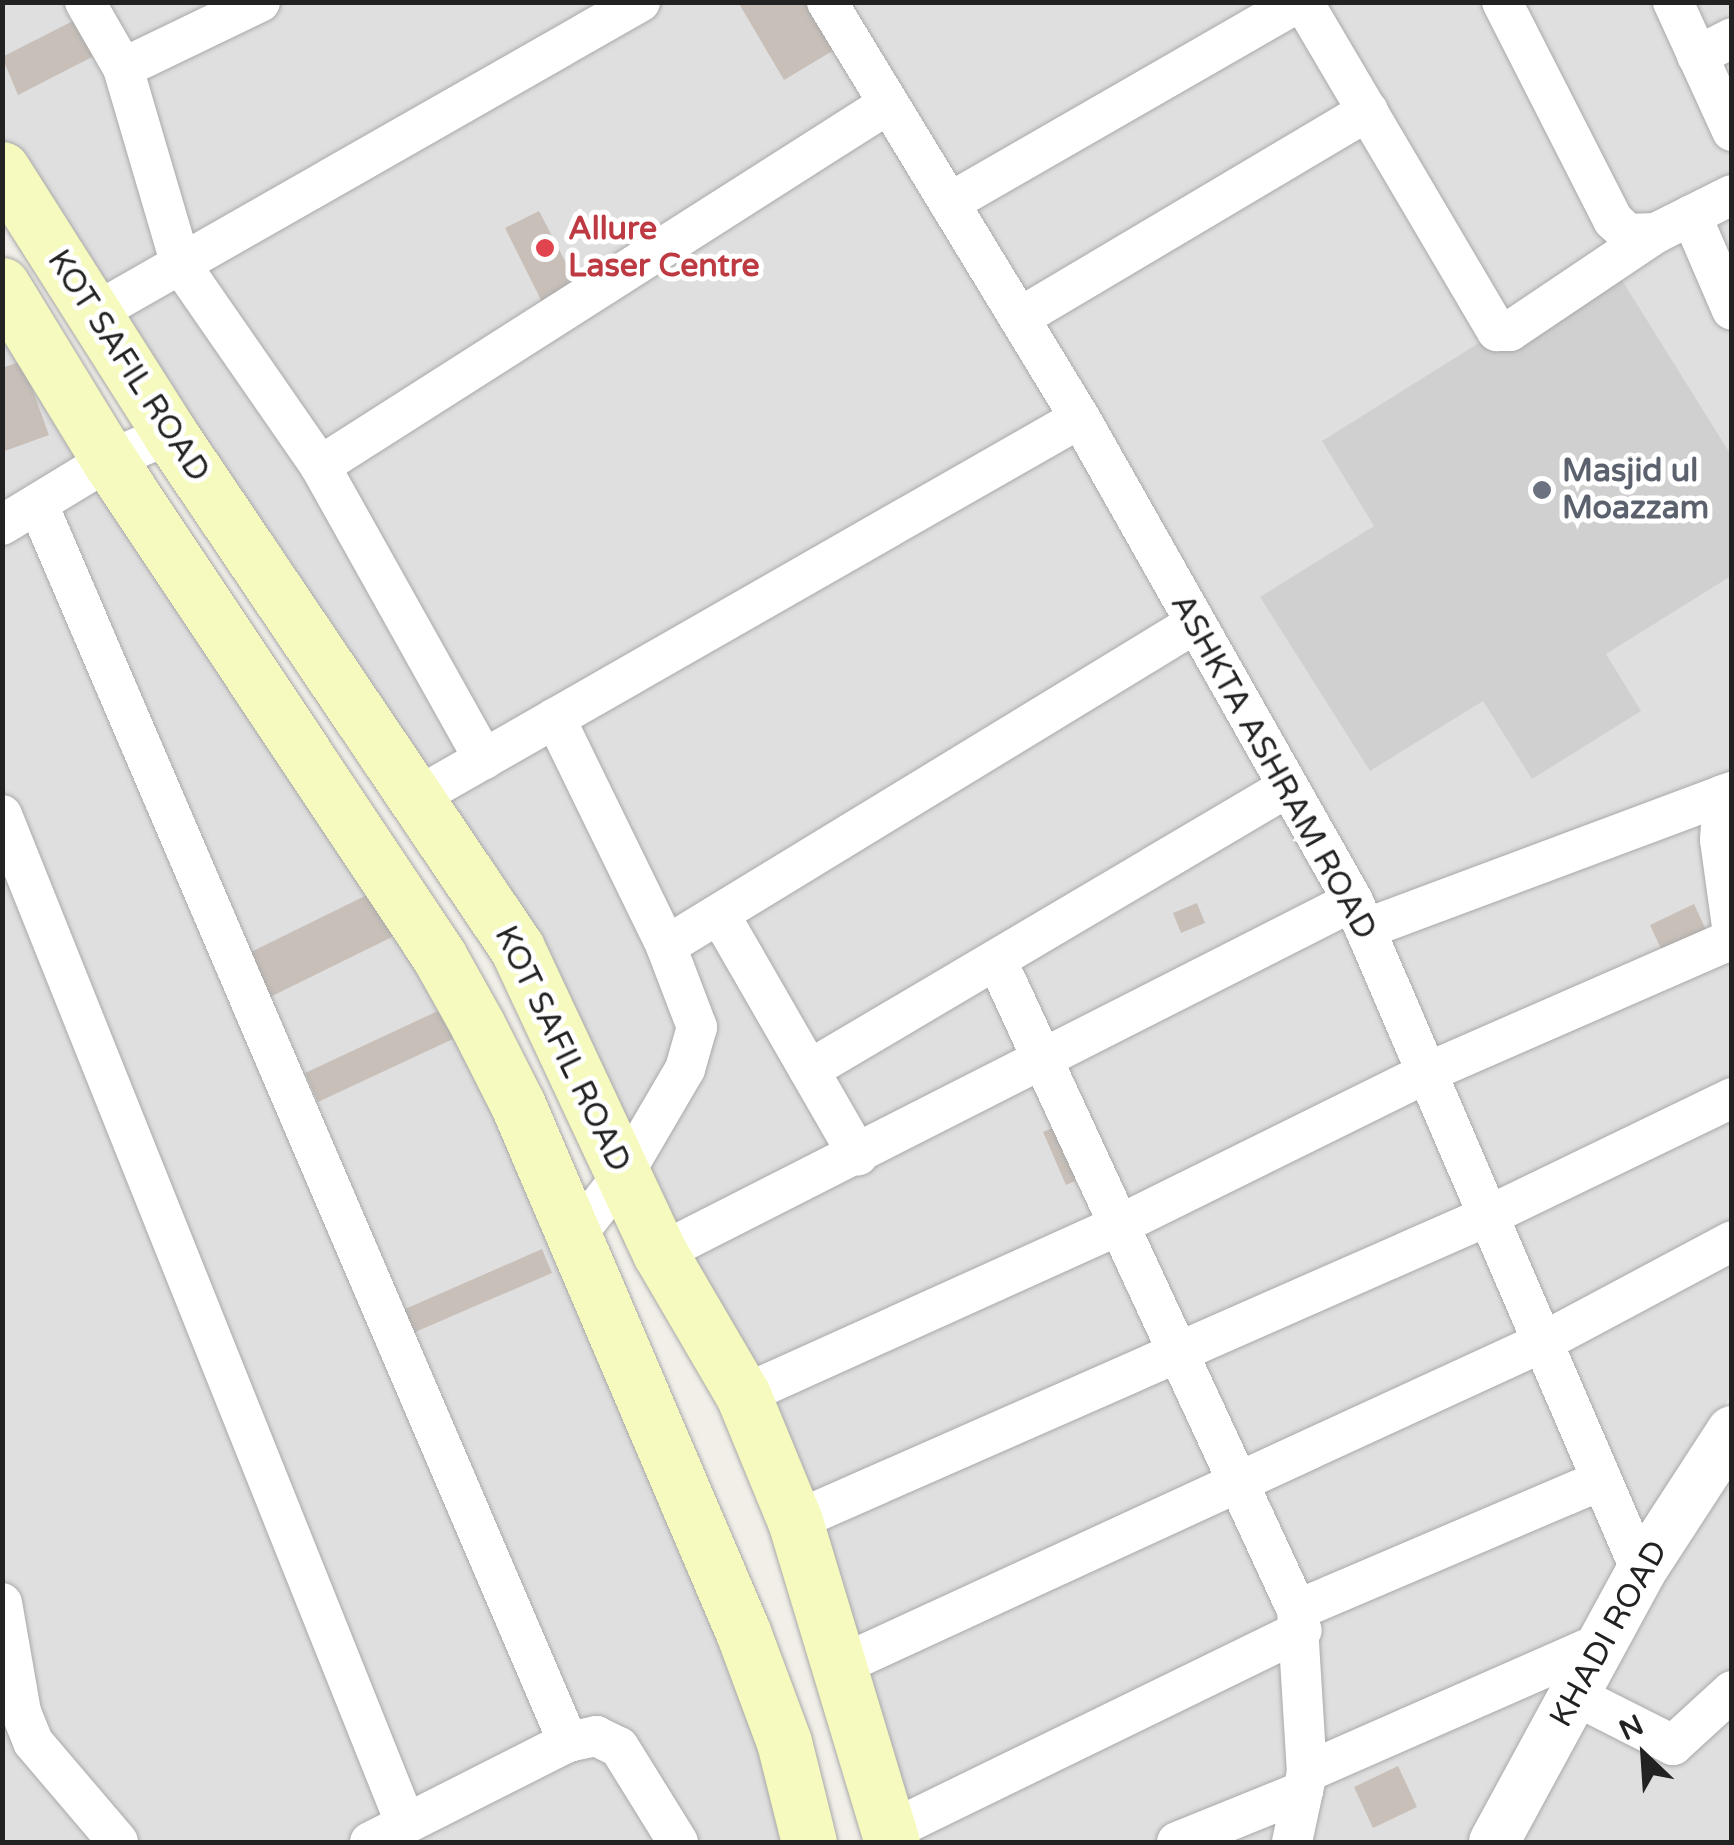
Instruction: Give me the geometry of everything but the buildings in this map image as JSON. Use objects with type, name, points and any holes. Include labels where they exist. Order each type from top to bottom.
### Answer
[{"type":"main road","name":"KOT SAFIL ROAD","points":[[2,169],[170,434],[419,796],[518,948],[660,1253],[744,1395],[796,1522],[891,1837]]},
{"type":"main road","name":"KOT SAFIL ROAD","points":[[2,285],[109,460],[440,956],[518,1104],[744,1632],[784,1742],[809,1842]]},
{"type":"street","points":[[85,2],[123,68],[181,266],[320,466],[484,759]]},
{"type":"street","points":[[123,68],[260,2]]},
{"type":"street","points":[[91,314],[640,2]]},
{"type":"street","name":"ASHKTA ASHRAM ROAD","points":[[827,2],[1080,418],[1359,915],[1641,1572]]},
{"type":"street","points":[[950,204],[1301,2],[1497,330],[1510,331],[1674,224],[1732,196]]},
{"type":"street","points":[[1502,2],[1613,220],[1628,234],[1674,224]]},
{"type":"street","points":[[1672,2],[1714,47],[1732,131]]},
{"type":"street","points":[[320,466],[888,104]]},
{"type":"street","points":[[1019,318],[1368,110]]},
{"type":"street","points":[[1674,224],[1732,310]]},
{"type":"street","points":[[419,796],[1080,418]]},
{"type":"street","points":[[2,525],[39,507],[109,460],[170,434]]},
{"type":"street","points":[[39,507],[568,1742]]},
{"type":"street","points":[[666,946],[721,917],[1194,624]]},
{"type":"street","points":[[555,718],[666,946],[697,1026],[695,1047],[624,1175],[574,1236]]},
{"type":"street","points":[[809,1070],[1288,787]]},
{"type":"street","points":[[660,1253],[1043,1058],[1359,915],[1727,793],[1720,840],[1732,927]]},
{"type":"street","points":[[2,816],[405,1822]]},
{"type":"street","points":[[721,917],[858,1155]]},
{"type":"street","points":[[744,1395],[1119,1224],[1426,1073],[1732,939]]},
{"type":"street","points":[[998,961],[1243,1483],[1300,1620],[1305,1781],[1292,1842]]},
{"type":"street","points":[[796,1522],[1490,1214],[1732,1098]]},
{"type":"street","points":[[837,1667],[1543,1342],[1732,1241]]},
{"type":"street","name":"KHADI ROAD","points":[[1494,1842],[1641,1572],[1732,1431]]},
{"type":"street","points":[[891,1837],[1300,1620],[1600,1481]]},
{"type":"street","points":[[2,1603],[21,1712],[33,1742],[118,1842]]},
{"type":"street","points":[[1177,1842],[1603,1642]]},
{"type":"street","points":[[1574,1695],[1673,1745],[1732,1691]]},
{"type":"street","points":[[370,1842],[568,1742],[596,1736],[619,1747],[676,1842]]},
{"type":"shaded area","points":[[2,3],[1731,3],[1731,1395],[1619,1577],[1475,1842],[894,1842],[829,1563],[525,924],[3,140]]},
{"type":"shaded area","name":"Masjid ul Moazzam","points":[[1610,261],[1731,455],[1731,576],[1606,654],[1641,711],[1532,779],[1483,701],[1370,771],[1260,597],[1374,526],[1322,441]]},
{"type":"shaded area","points":[[2,305],[438,978],[772,1745],[793,1842],[3,1842]]},
{"type":"shaded area","points":[[1731,1449],[1731,1842],[1514,1842]]},
{"type":"place","name":"Allure Laser Centre","points":[[545,248]]},
{"type":"place","name":"Masjid ul Moazzam","points":[[1542,490]]}]
